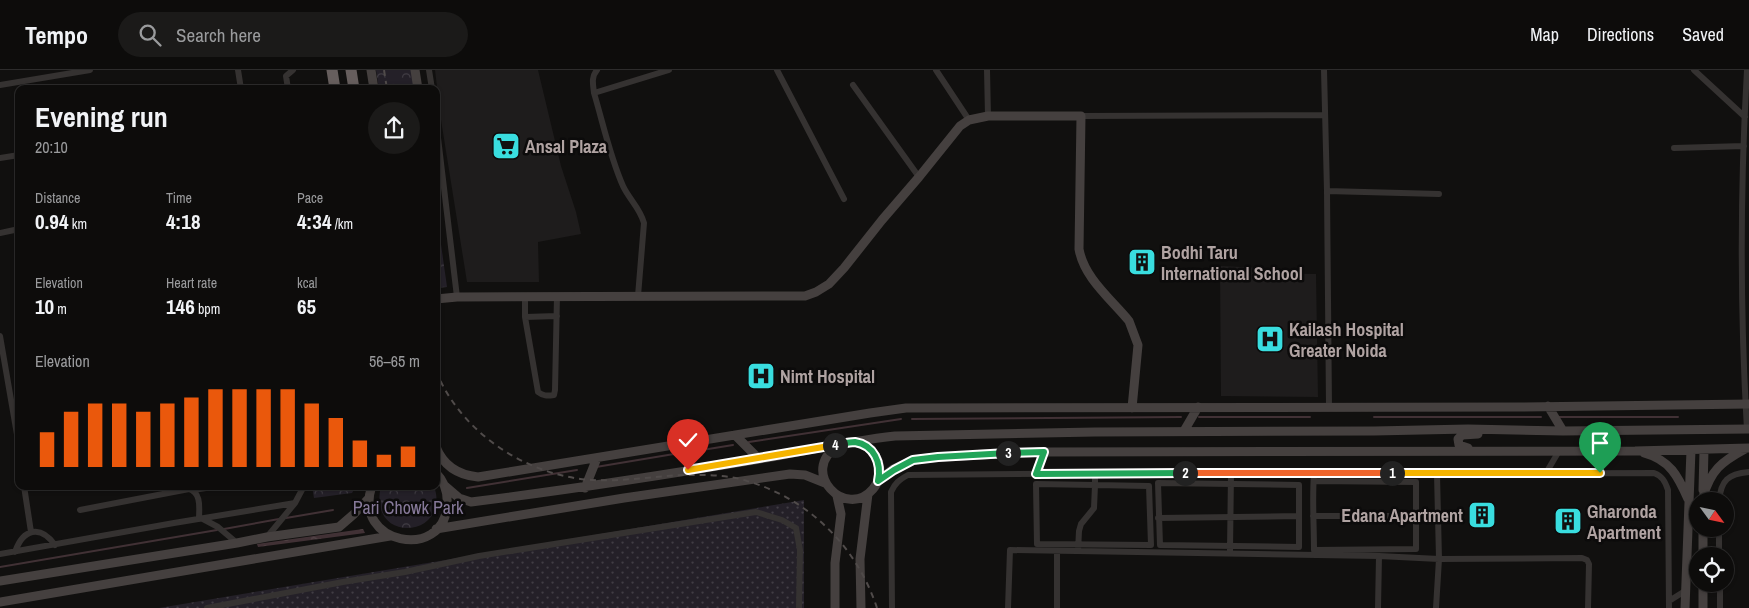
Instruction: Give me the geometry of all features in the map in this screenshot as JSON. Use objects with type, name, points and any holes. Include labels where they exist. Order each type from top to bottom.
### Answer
[{"type":"highway","points":[[332,70],[334,85]]},
{"type":"highway","points":[[351,70],[353,85]]},
{"type":"main road","points":[[371,70],[373,85]]},
{"type":"main road","points":[[414,70],[417,85]]},
{"type":"main road","points":[[440,298],[457,296],[805,296],[829,284],[844,268],[955,132],[969,120],[988,116],[1081,116],[1079,249],[1081,260],[1087,272],[1129,321],[1138,345],[1132,408]]},
{"type":"main road","points":[[440,454],[447,464],[456,471],[465,476],[478,477],[906,408],[1747,404]]},
{"type":"main road","points":[[1548,406],[1563,432]]},
{"type":"main road","points":[[1184,432],[1198,407]]},
{"type":"main road","points":[[440,479],[445,486],[459,498],[471,502],[585,488],[627,479],[894,436],[1488,429],[1563,432],[1748,430]]},
{"type":"main road","points":[[1473,450],[1459,444],[1458,439],[1462,435],[1482,433],[1488,429]]},
{"type":"main road","points":[[735,435],[759,459]]},
{"type":"main road","points":[[854,442],[873,452],[879,466],[878,481]]},
{"type":"main road","points":[[839,445],[833,449],[824,461],[825,483],[837,496],[847,499],[858,498],[868,494]]},
{"type":"main road","points":[[861,608],[860,558],[868,494],[878,481],[913,460],[1044,452],[1635,451],[1748,448]]},
{"type":"main road","points":[[1705,492],[1714,471],[1721,464],[1748,448]]},
{"type":"main road","points":[[1690,492],[1691,450]]},
{"type":"main road","points":[[1703,492],[1704,450]]},
{"type":"main road","points":[[1635,451],[1651,455],[1664,462],[1680,479],[1689,499]]},
{"type":"main road","points":[[585,488],[597,458]]},
{"type":"main road","points":[[436,529],[624,498],[790,474],[805,475],[825,483]]},
{"type":"main road","points":[[371,490],[369,498],[370,510],[374,520],[381,529],[390,536],[402,540],[414,540],[426,536],[436,529],[443,520],[448,498],[445,486]]},
{"type":"main road","points":[[835,608],[835,563],[841,514],[837,496]]},
{"type":"main road","points":[[0,581],[339,526],[369,498]]},
{"type":"main road","points":[[1685,608],[1689,519]]},
{"type":"main road","points":[[0,602],[390,536]]},
{"type":"main road","points":[[1703,592],[1703,608]]},
{"type":"street","points":[[0,84],[90,70]]},
{"type":"street","points":[[238,70],[240,85]]},
{"type":"street","points":[[287,85],[286,76],[293,70]]},
{"type":"street","points":[[429,70],[431,85]]},
{"type":"street","points":[[598,70],[594,74],[594,93],[618,174],[624,188],[641,213],[644,223],[638,296]]},
{"type":"street","points":[[594,93],[669,70]]},
{"type":"street","points":[[777,70],[844,200]]},
{"type":"street","points":[[936,70],[969,120]]},
{"type":"street","points":[[987,70],[988,116]]},
{"type":"street","points":[[1324,70],[1330,406]]},
{"type":"street","points":[[1694,70],[1745,117]]},
{"type":"street","points":[[1747,70],[1742,230],[1748,430]]},
{"type":"street","points":[[853,85],[919,177]]},
{"type":"street","points":[[1081,116],[1324,115]]},
{"type":"street","points":[[1674,148],[1744,146]]},
{"type":"street","points":[[0,158],[15,156]]},
{"type":"street","points":[[440,168],[457,296]]},
{"type":"street","points":[[1327,191],[1439,194]]},
{"type":"street","points":[[0,232],[15,230]]},
{"type":"street","points":[[525,297],[525,317],[538,392],[549,396],[554,395],[555,390],[557,296]]},
{"type":"street","points":[[525,317],[557,316]]},
{"type":"street","points":[[0,336],[3,369],[15,423]]},
{"type":"street","points":[[1546,473],[1559,451]]},
{"type":"street","points":[[1036,474],[1044,452]]},
{"type":"street","points":[[1720,492],[1728,478],[1734,474],[1749,472]]},
{"type":"street","points":[[1078,548],[1081,524],[1094,508],[1095,473]]},
{"type":"street","points":[[892,608],[891,492],[899,480],[908,476],[1231,473],[1416,482]]},
{"type":"street","points":[[1230,550],[1231,473]]},
{"type":"street","points":[[1314,477],[1417,473],[1654,473],[1660,475],[1666,482],[1668,490],[1669,604]]},
{"type":"street","points":[[1314,477],[1314,550],[1416,549],[1417,473]]},
{"type":"street","points":[[1436,608],[1439,559],[1437,474]]},
{"type":"street","points":[[1008,608],[1010,550],[1057,551],[1078,548],[1151,545],[1149,486],[1036,484],[1037,544],[1078,548],[1230,550],[1299,547],[1299,486],[1158,483],[1160,546],[1230,550],[1439,559],[1582,558],[1587,560],[1588,564],[1588,608]]},
{"type":"street","points":[[25,490],[31,532]]},
{"type":"street","points":[[80,510],[193,490],[198,496],[201,519]]},
{"type":"street","points":[[267,537],[295,503],[302,490]]},
{"type":"street","points":[[0,554],[295,503]]},
{"type":"street","points":[[206,608],[404,572],[479,556],[756,512],[782,520],[796,528],[800,550],[799,608]]},
{"type":"street","points":[[1158,518],[1299,516]]},
{"type":"street","points":[[1313,516],[1347,516]]},
{"type":"street","points":[[1387,516],[1416,516]]},
{"type":"street","points":[[201,519],[220,529],[237,543]]},
{"type":"street","points":[[15,552],[19,541],[31,532],[40,531],[55,545]]},
{"type":"street","points":[[1057,551],[1057,608]]},
{"type":"street","points":[[1378,608],[1379,556]]},
{"type":"street","points":[[1669,604],[1685,591]]},
{"type":"street","points":[[1720,592],[1720,608]]},
{"type":"shaded area","points":[[435,70],[538,70],[561,166],[581,234],[538,242],[539,282],[467,282],[441,120],[440,85],[437,85]]},
{"type":"shaded area","points":[[1220,266],[1262,268],[1262,273],[1316,274],[1318,397],[1221,396]]},
{"type":"green space","points":[[376,70],[417,70],[419,85],[378,85]]},
{"type":"green space","points":[[440,237],[447,287],[440,288]]},
{"type":"green space","points":[[313,490],[354,490],[352,493],[314,498]]},
{"type":"green space","name":"Pari Chowk Park","points":[[381,490],[434,490],[436,503],[431,516],[421,525],[409,528],[396,526],[386,519],[380,505]]},
{"type":"green space","points":[[804,500],[804,608],[159,608]]},
{"type":"water","points":[[363,529],[365,533],[258,547],[257,544]]},
{"type":"waterway","points":[[912,419],[1181,417]]},
{"type":"waterway","points":[[1199,417],[1310,417]]},
{"type":"waterway","points":[[1374,417],[1541,417]]},
{"type":"waterway","points":[[1558,417],[1678,417]]},
{"type":"waterway","points":[[749,442],[901,419]]},
{"type":"waterway","points":[[690,452],[733,445]]},
{"type":"waterway","points":[[596,467],[680,453]]},
{"type":"waterway","points":[[467,488],[577,470]]},
{"type":"waterway","points":[[286,518],[333,510]]},
{"type":"waterway","points":[[224,529],[279,519]]},
{"type":"waterway","points":[[0,567],[217,530]]},
{"type":"railway","points":[[384,70],[386,85]]},
{"type":"railway","points":[[440,379],[447,393],[462,414],[479,432],[521,460],[544,470],[568,477],[592,480],[679,475],[726,476],[770,489],[791,500],[828,528],[843,546],[857,565],[877,608]]},
{"type":"place","name":"Ansal Plaza","points":[[506,146]]},
{"type":"place","name":"Bodhi Taru International School","points":[[1142,262]]},
{"type":"place","name":"Kailash Hospital Greater Noida","points":[[1270,339]]},
{"type":"place","name":"Nimt Hospital","points":[[761,376]]},
{"type":"place","name":"Edana Apartment","points":[[1482,515]]},
{"type":"place","name":"Gharonda Apartment","points":[[1568,521]]},
{"type":"route","points":[[688,470],[854,442],[868,447],[873,452],[879,466],[878,481],[913,460],[1044,452],[1036,474],[1600,473]]}]
